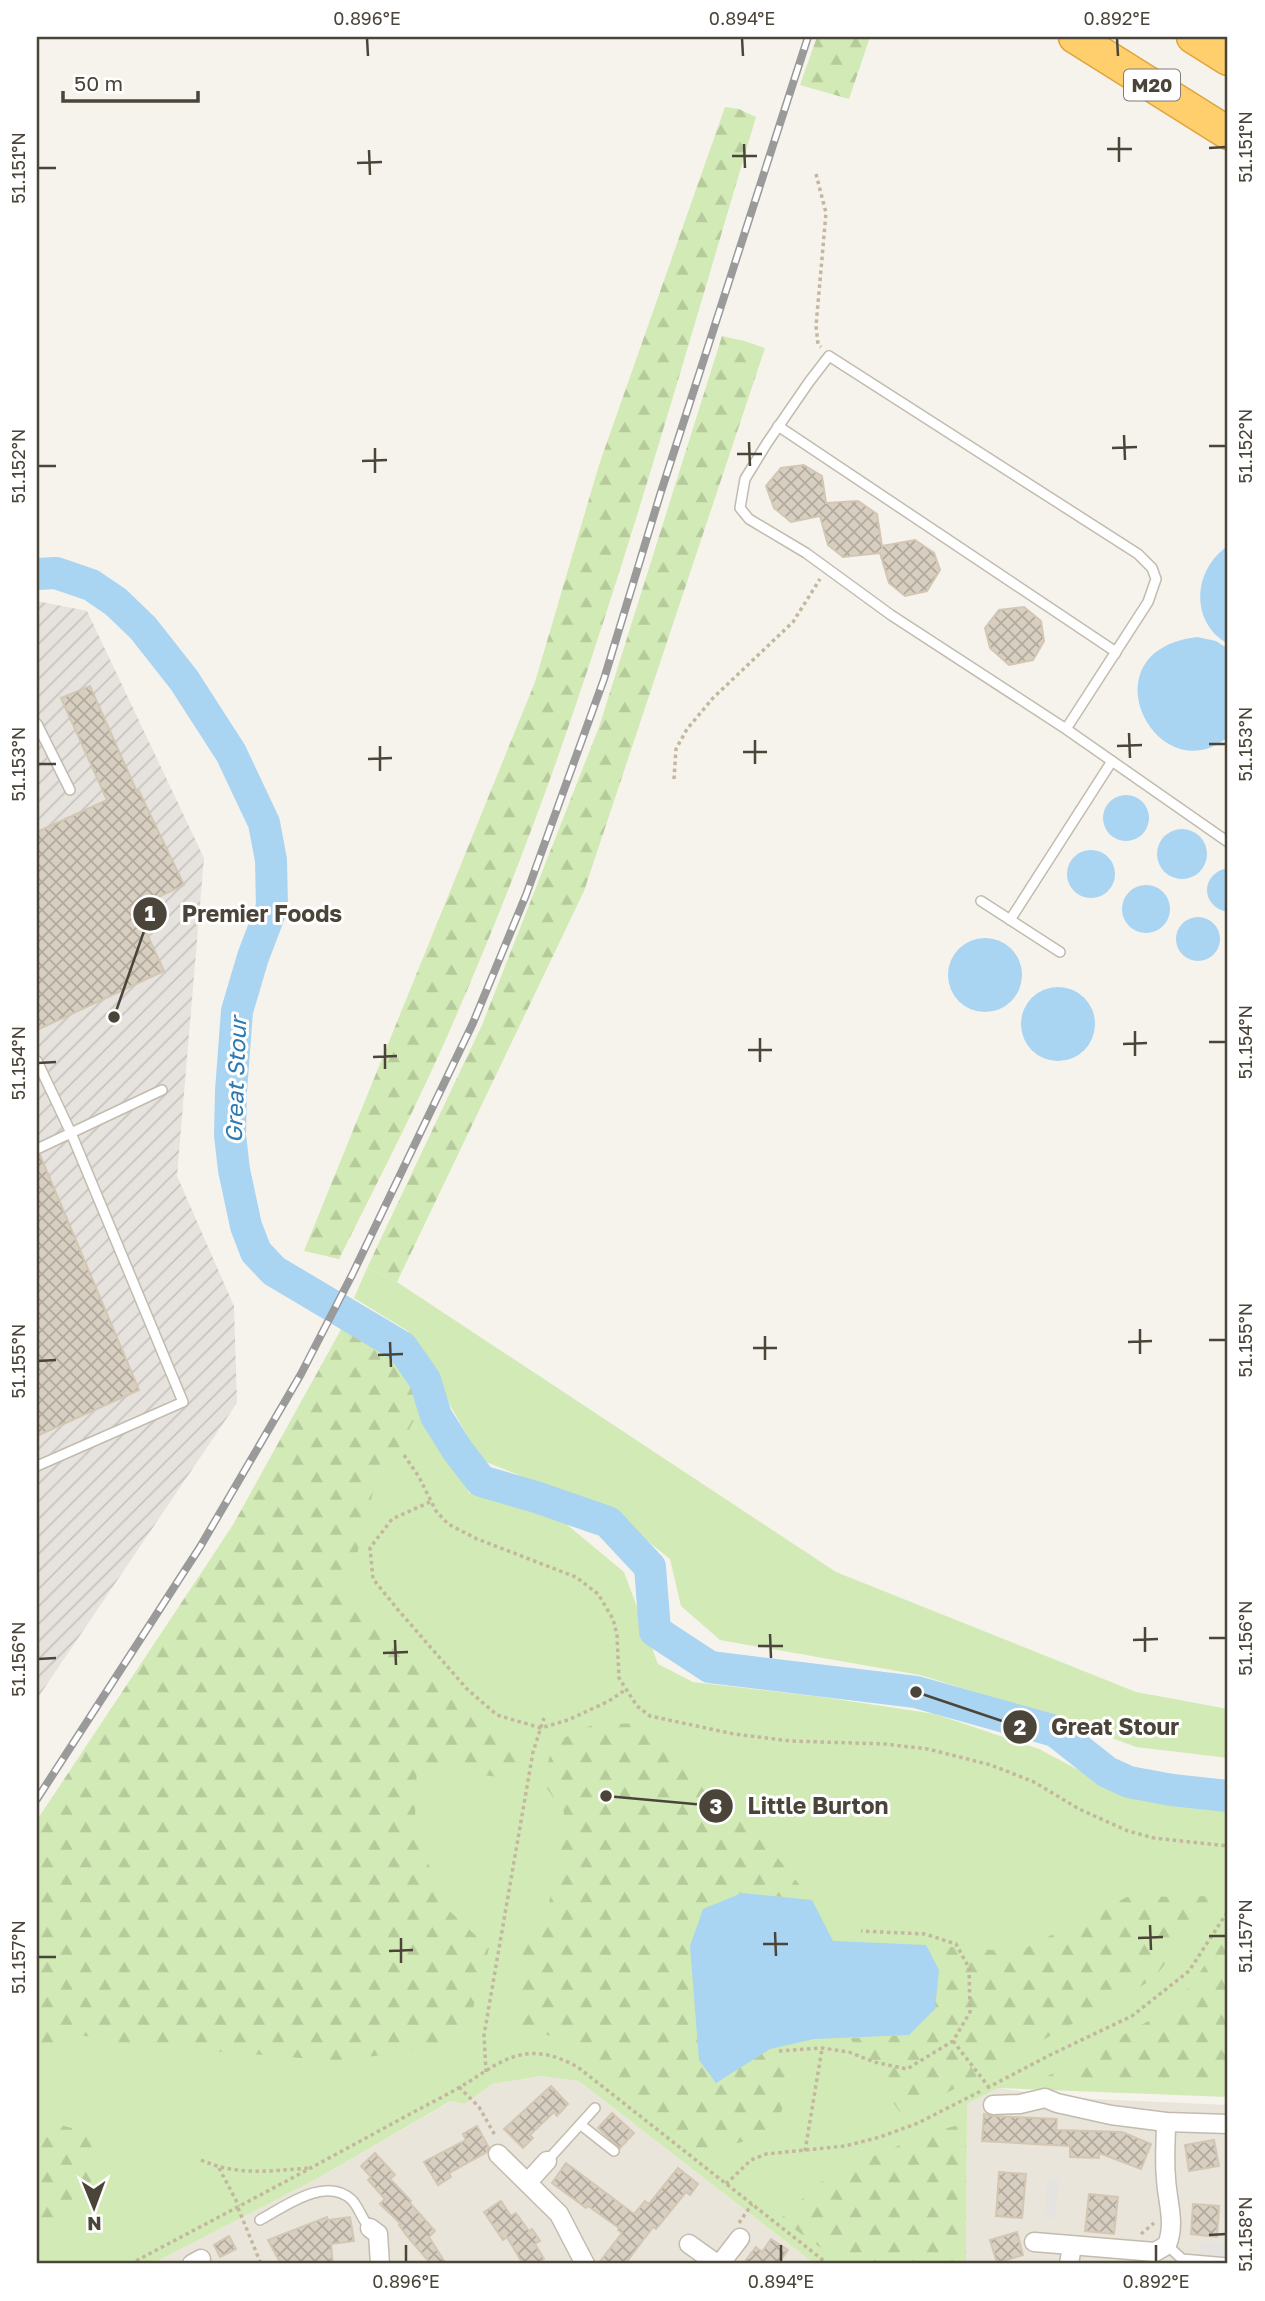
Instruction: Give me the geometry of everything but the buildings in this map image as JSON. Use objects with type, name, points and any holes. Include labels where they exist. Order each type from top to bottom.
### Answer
[{"type":"highway","name":"M20","points":[[1075,37],[1228,133]]},
{"type":"highway","points":[[1193,37],[1228,59]]},
{"type":"street","points":[[991,2096],[1020,2104],[1045,2098],[1057,2104],[1104,2114],[1166,2122],[1228,2124]]},
{"type":"street","points":[[1034,2242],[1155,2252],[1167,2245],[1171,2232],[1165,2176],[1166,2122]]},
{"type":"street","points":[[498,2154],[559,2214],[584,2264]]},
{"type":"street","points":[[528,2182],[547,2161]]},
{"type":"street","points":[[370,2228],[378,2234],[380,2264]]},
{"type":"street","points":[[689,2244],[718,2264],[740,2238]]},
{"type":"street","points":[[1069,2264],[1072,2246]]},
{"type":"lane","points":[[1066,729],[1148,602],[1156,579],[1152,568],[1138,554],[830,356],[778,426],[745,479],[740,508],[749,519],[827,568],[891,615],[1066,729],[1228,842]]},
{"type":"lane","points":[[778,426],[1116,652]]},
{"type":"lane","points":[[37,724],[70,790]]},
{"type":"lane","points":[[1010,920],[1112,761]]},
{"type":"lane","points":[[981,901],[1060,952]]},
{"type":"lane","points":[[37,1061],[71,1133],[183,1402],[37,1466]]},
{"type":"lane","points":[[37,1149],[162,1090]]},
{"type":"lane","points":[[547,2161],[595,2108]]},
{"type":"lane","points":[[581,2125],[614,2151]]},
{"type":"lane","points":[[260,2220],[303,2196],[334,2192],[349,2198],[360,2209],[370,2228]]},
{"type":"lane","points":[[1167,2245],[1182,2259],[1228,2263]]},
{"type":"path","points":[[816,174],[826,213],[817,335],[818,344],[830,356]]},
{"type":"path","points":[[674,779],[676,749],[687,729],[713,698],[793,622],[827,568]]},
{"type":"path","points":[[404,1455],[419,1477],[430,1502],[448,1524],[477,1539],[576,1577],[598,1594],[613,1619],[617,1635],[619,1678],[637,1706],[650,1716],[734,1734],[791,1741],[885,1744],[966,1757],[1034,1782],[1079,1809],[1128,1831],[1154,1838],[1228,1846]]},
{"type":"path","points":[[430,1502],[392,1519],[370,1548],[373,1579],[458,1679],[487,1707],[497,1716],[541,1728],[568,1720],[609,1701],[625,1690]]},
{"type":"path","points":[[486,2072],[484,2035],[533,1752],[544,1718]]},
{"type":"path","points":[[726,2184],[751,2160],[777,2152],[845,2146],[880,2137],[991,2096],[1050,2055],[1132,2016],[1189,1971],[1228,1911]]},
{"type":"path","points":[[779,2051],[822,2049],[849,2052],[874,2062],[907,2069],[953,2041],[970,2012],[969,1968],[956,1944],[925,1934],[861,1931]]},
{"type":"path","points":[[953,2041],[991,2096]]},
{"type":"path","points":[[805,2151],[822,2049]]},
{"type":"path","points":[[130,2264],[477,2077]]},
{"type":"path","points":[[459,2087],[485,2117],[502,2147],[498,2154]]},
{"type":"path","points":[[201,2160],[219,2168],[247,2172],[311,2168]]},
{"type":"path","points":[[219,2168],[261,2264]]},
{"type":"path","points":[[712,2174],[828,2264]]},
{"type":"path","points":[[1132,2250],[1135,2239],[1152,2225],[1161,2206],[1170,2205]]},
{"type":"shaded area","points":[[37,601],[87,611],[204,858],[177,1176],[234,1306],[237,1403],[37,1699]]},
{"type":"shaded area","points":[[541,2076],[579,2081],[815,2264],[152,2264],[318,2178],[452,2101],[465,2104],[492,2084]]},
{"type":"shaded area","points":[[998,2088],[1072,2098],[1228,2105],[1228,2264],[966,2264],[967,2104]]},
{"type":"shaded area","points":[[1047,2179],[1059,2180],[1055,2218],[1044,2217]]},
{"type":"shaded area","points":[[1200,2241],[1228,2243],[1228,2256],[1199,2253]]},
{"type":"green space","points":[[817,37],[870,37],[849,99],[800,85]]},
{"type":"green space","points":[[725,107],[739,109],[756,117],[620,569],[545,794],[443,1047],[339,1259],[304,1251],[535,682],[599,465]]},
{"type":"green space","points":[[722,336],[765,348],[584,891],[397,1282],[367,1268],[482,1025],[599,727]]},
{"type":"green space","points":[[367,1268],[397,1282],[836,1572],[1136,1692],[1228,1709],[1228,1758],[1136,1747],[1059,1718],[920,1675],[720,1640],[681,1606],[670,1559],[610,1511],[481,1460],[408,1331],[354,1298]]},
{"type":"green space","points":[[342,1328],[391,1354],[469,1493],[559,1518],[624,1572],[658,1664],[693,1682],[935,1714],[1039,1749],[1114,1789],[1228,1805],[1228,2097],[998,2088],[967,2104],[966,2264],[815,2264],[579,2081],[541,2076],[492,2084],[465,2104],[451,2101],[318,2178],[152,2264],[37,2264],[37,1825],[233,1525]]},
{"type":"green space","points":[[342,1328],[391,1354],[422,1405],[396,1454],[381,1461],[348,1589],[523,1750],[509,1779],[417,1764],[415,1817],[439,1901],[489,1948],[464,2043],[339,2061],[124,2044],[81,2035],[37,2060],[37,1820],[233,1525]]},
{"type":"green space","points":[[642,1723],[702,1766],[812,1900],[742,1893],[703,1909],[716,2083],[770,2049],[789,2080],[776,2134],[694,2153],[571,2041],[515,2027],[518,1954],[545,1928],[564,1812],[543,1783],[553,1743],[592,1725]]},
{"type":"green space","points":[[1220,1896],[1152,1980],[903,2117],[850,2038],[909,2035],[939,1970],[926,1945],[1018,1952],[1127,1897]]},
{"type":"green space","points":[[1228,1927],[1228,2085],[1048,2076],[1176,2006]]},
{"type":"green space","points":[[49,2122],[98,2135],[95,2176],[68,2213],[37,2223],[37,2127]]},
{"type":"green space","points":[[966,2123],[966,2264],[844,2264],[780,2219],[830,2174],[929,2133]]},
{"type":"water","points":[[1228,546],[1228,644],[1215,634],[1207,623],[1200,595],[1208,568],[1216,556]]},
{"type":"water","points":[[1197,637],[1216,641],[1228,649],[1228,737],[1202,750],[1177,748],[1157,735],[1143,714],[1138,690],[1143,667],[1162,648]]},
{"type":"water","points":[[1126,795],[1142,802],[1149,818],[1142,834],[1126,841],[1110,834],[1103,818],[1110,802]]},
{"type":"water","points":[[1182,829],[1199,837],[1207,854],[1199,871],[1182,879],[1165,871],[1157,854],[1165,837]]},
{"type":"water","points":[[1091,850],[1108,857],[1115,874],[1108,891],[1091,898],[1074,891],[1067,874],[1074,857]]},
{"type":"water","points":[[1228,868],[1228,912],[1212,904],[1207,890],[1212,876]]},
{"type":"water","points":[[1146,885],[1163,892],[1170,909],[1163,926],[1146,933],[1129,926],[1122,909],[1129,892]]},
{"type":"water","points":[[1198,917],[1213,924],[1220,939],[1213,954],[1198,961],[1183,954],[1176,939],[1183,924]]},
{"type":"water","points":[[985,938],[999,941],[1011,949],[1019,961],[1022,975],[1019,989],[1011,1001],[999,1009],[985,1012],[971,1009],[959,1001],[951,989],[948,975],[951,961],[959,949],[971,941]]},
{"type":"water","points":[[1058,987],[1079,993],[1089,1003],[1095,1024],[1089,1045],[1079,1055],[1058,1061],[1037,1055],[1027,1045],[1021,1024],[1027,1003],[1037,993]]},
{"type":"water","points":[[742,1893],[812,1900],[833,1941],[926,1945],[939,1970],[935,2009],[909,2035],[814,2039],[770,2049],[716,2083],[699,2060],[690,1946],[703,1909]]},
{"type":"waterway","name":"Great Stour","points":[[37,574],[56,573],[91,585],[116,602],[143,628],[184,680],[231,753],[264,823],[271,860],[272,907],[237,1011],[230,1135],[234,1170],[246,1226],[256,1252],[274,1271],[402,1347],[425,1380],[436,1416],[481,1481],[608,1522],[650,1567],[655,1631],[710,1667],[916,1692],[1055,1731],[1107,1772],[1129,1782],[1228,1796]]},
{"type":"railway","points":[[37,1799],[200,1547],[301,1374],[353,1273],[473,1023],[526,895],[604,679],[660,495],[808,37]]},
{"type":"place","name":"Premier Foods","points":[[114,1017]]},
{"type":"place","name":"Great Stour","points":[[916,1692]]},
{"type":"place","name":"Little Burton","points":[[606,1796]]}]
